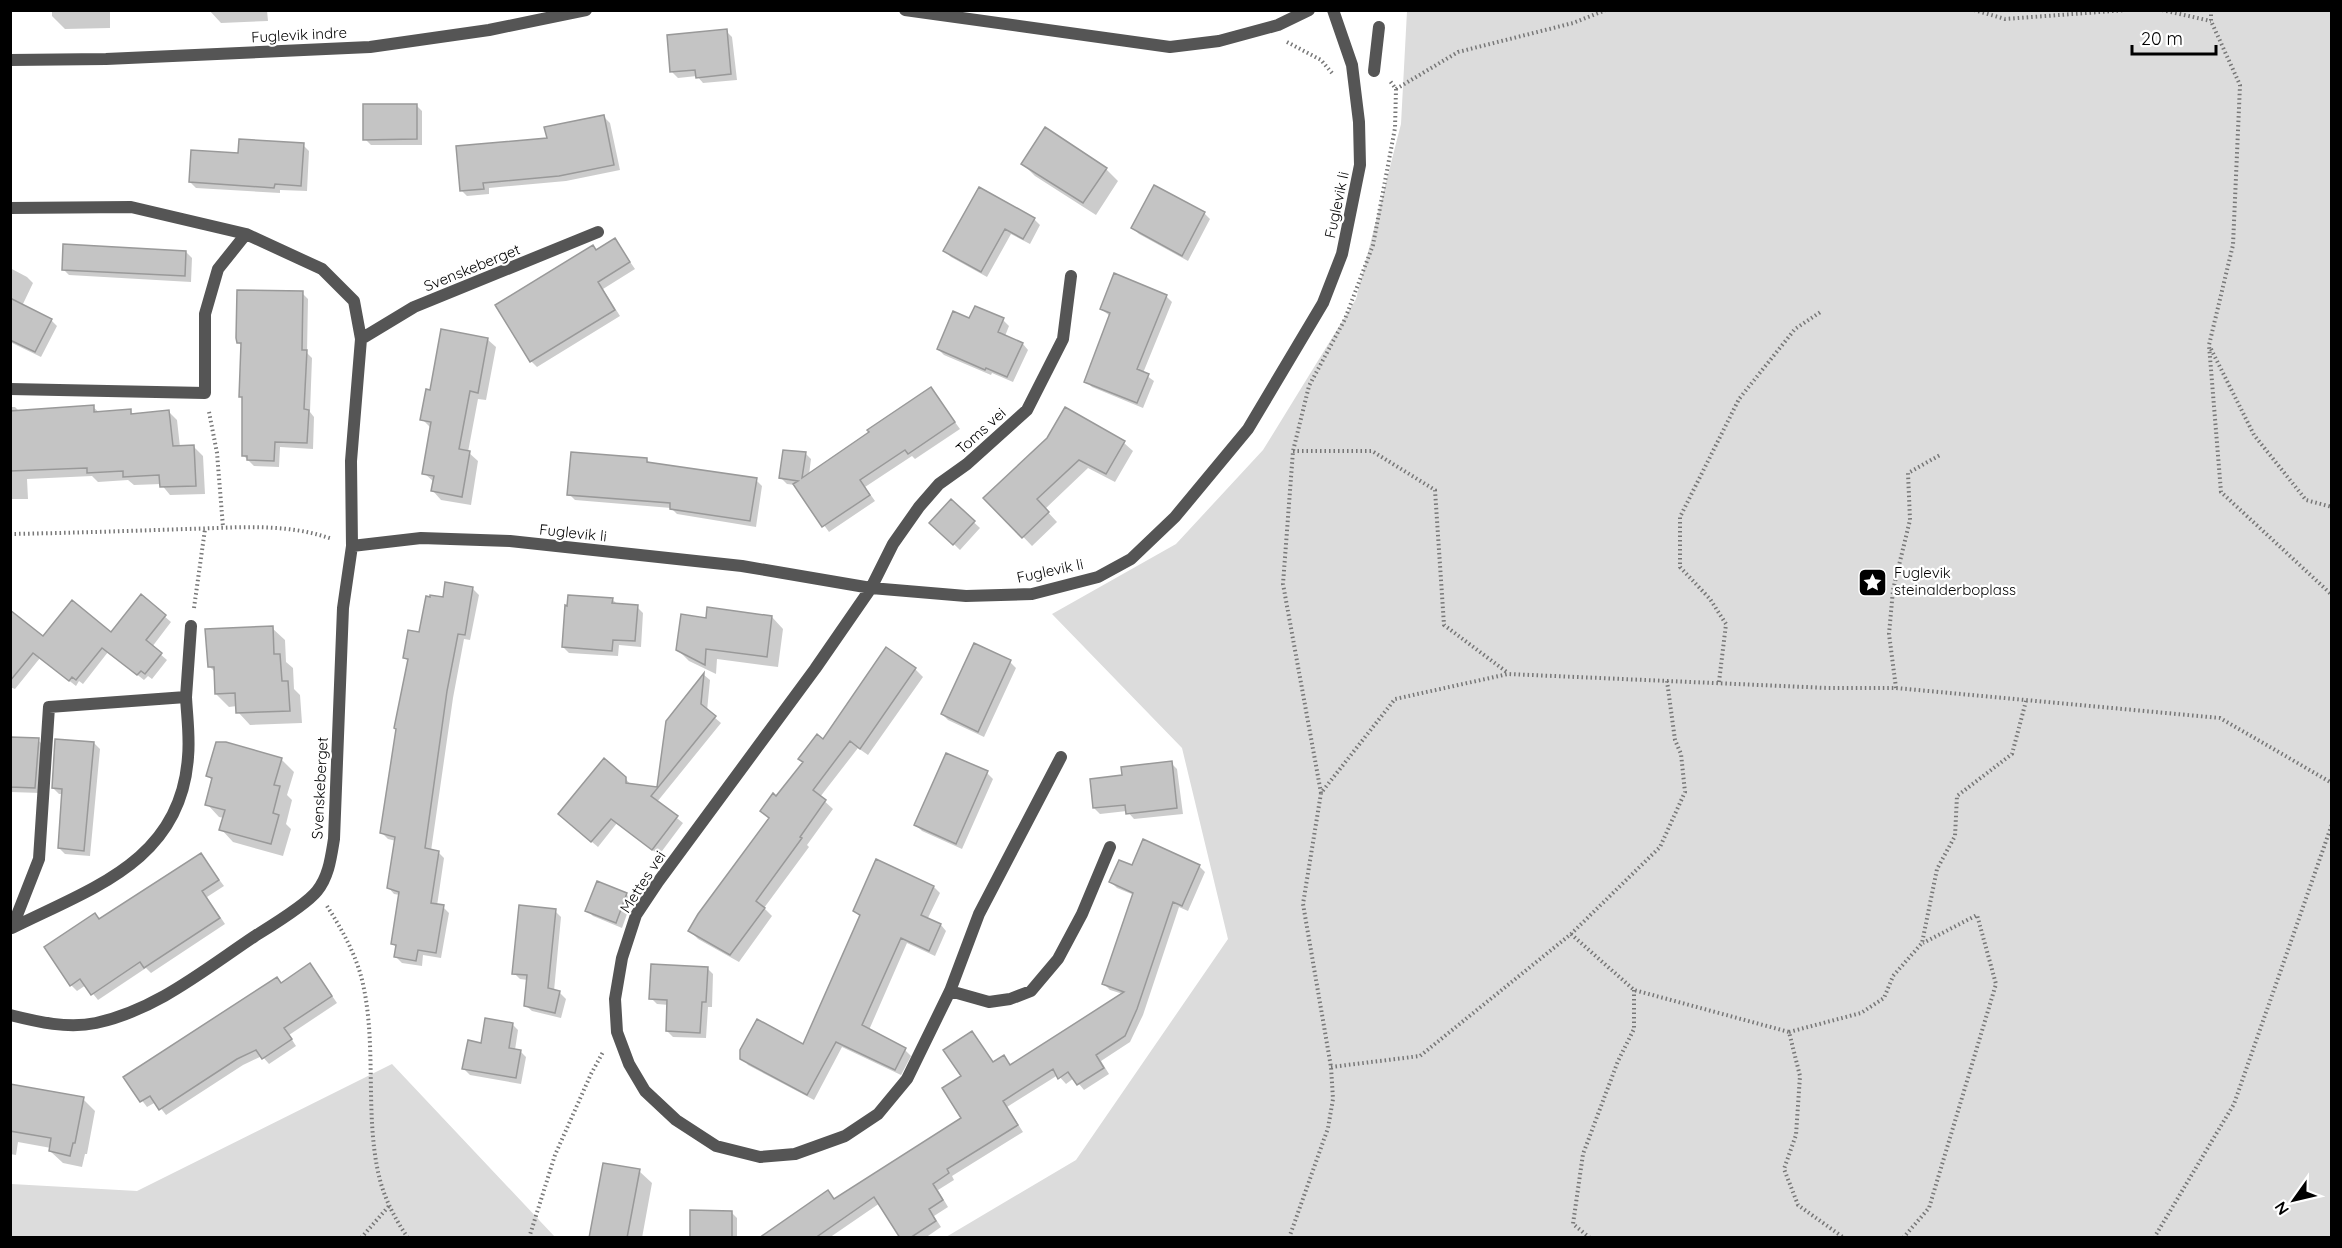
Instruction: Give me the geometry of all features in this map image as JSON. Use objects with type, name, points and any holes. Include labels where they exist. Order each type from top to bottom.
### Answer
[{"type":"street","name":"Fuglevik indre","points":[[10,60],[106,59],[370,47],[489,30],[586,10]]},
{"type":"street","points":[[905,10],[1170,47],[1219,41],[1278,25],[1309,10]]},
{"type":"street","name":"Fuglevik li","points":[[352,546],[421,538],[510,541],[742,566],[871,588],[966,596],[1032,594],[1098,577],[1131,559],[1175,517],[1248,429],[1323,303],[1342,254],[1360,165],[1359,122],[1352,65],[1333,10]]},
{"type":"street","points":[[1374,71],[1379,27]]},
{"type":"street","name":"Svenskeberget","points":[[10,208],[131,207],[246,234],[322,269],[354,301],[361,339],[351,461],[352,546],[343,608],[334,839],[329,868],[317,891],[281,919],[156,1002],[124,1016],[93,1024],[56,1025],[10,1015]]},
{"type":"street","name":"Svenskeberget","points":[[361,339],[414,308],[598,232]]},
{"type":"street","points":[[10,388],[205,393],[205,314],[218,269],[246,234]]},
{"type":"street","name":"Toms vei","points":[[871,588],[893,544],[919,507],[939,484],[967,464],[1027,410],[1063,339],[1071,276]]},
{"type":"street","name":"Mettes vei","points":[[871,588],[636,915],[622,958],[615,999],[618,1032],[630,1064],[645,1091],[676,1120],[716,1146],[760,1157],[795,1154],[845,1136],[878,1114],[907,1079],[950,991],[979,914],[1061,757]]},
{"type":"street","points":[[11,929],[106,880],[139,859],[164,832],[180,795],[188,757],[186,697],[191,626]]},
{"type":"street","points":[[11,929],[39,859],[49,707],[186,697]]},
{"type":"street","points":[[950,991],[989,1002],[1010,999],[1031,991],[1058,959],[1082,914],[1110,847]]},
{"type":"path","points":[[1396,89],[1458,52],[1573,23],[1606,10]]},
{"type":"path","points":[[1974,10],[2005,19],[2127,10]]},
{"type":"path","points":[[2162,10],[2211,21]]},
{"type":"path","points":[[2211,10],[2211,21],[2240,85],[2233,245],[2209,345],[2221,492],[2331,595]]},
{"type":"path","points":[[1289,1238],[1328,1128],[1334,1099],[1331,1067],[1303,904],[1321,793],[1283,584],[1293,451],[1309,386],[1345,319],[1373,245],[1395,128],[1396,89],[1387,77],[1374,71]]},
{"type":"path","points":[[1719,682],[1726,624],[1710,598],[1680,567],[1680,517],[1739,399],[1795,329],[1822,311]]},
{"type":"path","points":[[2209,345],[2254,435],[2306,500],[2331,507]]},
{"type":"path","points":[[205,393],[217,453],[224,527]]},
{"type":"path","points":[[1293,451],[1372,451],[1435,490],[1444,625],[1508,674]]},
{"type":"path","points":[[1896,688],[1889,634],[1893,590],[1910,520],[1908,473],[1940,455]]},
{"type":"path","points":[[10,534],[224,527],[283,528],[318,534],[352,546]]},
{"type":"path","points":[[191,626],[205,529]]},
{"type":"path","points":[[1321,793],[1395,699],[1508,674],[1828,688],[1896,688],[2220,718],[2331,783]]},
{"type":"path","points":[[1331,1067],[1420,1056],[1571,934],[1660,847],[1685,792],[1681,754],[1675,740],[1667,681]]},
{"type":"path","points":[[1922,943],[1937,869],[1955,836],[1958,796],[2012,754],[2026,701]]},
{"type":"path","points":[[2154,1238],[2234,1104],[2331,824]]},
{"type":"path","points":[[317,891],[346,937],[361,976],[369,1029],[374,1136],[379,1176],[389,1206],[408,1238]]},
{"type":"path","points":[[1571,934],[1634,990],[1789,1032],[1861,1013],[1884,998],[1893,976],[1922,943],[1977,915],[1996,984],[1929,1208],[1903,1238]]},
{"type":"path","points":[[1590,1238],[1573,1224],[1583,1154],[1618,1061],[1634,1029],[1634,990]]},
{"type":"path","points":[[529,1238],[555,1155],[591,1074],[618,1032]]},
{"type":"path","points":[[1789,1032],[1800,1076],[1796,1135],[1784,1169],[1798,1205],[1845,1238]]},
{"type":"path","points":[[362,1238],[389,1206]]},
{"type":"shaded area","points":[[1407,11],[2331,11],[2331,1237],[946,1237],[1076,1160],[1228,939],[1182,748],[1052,614],[1176,544],[1263,450],[1356,299],[1401,124]]},
{"type":"shaded area","points":[[392,1064],[555,1237],[11,1237],[11,1184],[137,1191]]},
{"type":"building","points":[[727,29],[731,74],[696,78],[695,70],[670,72],[667,35]]},
{"type":"building","points":[[363,104],[417,104],[417,139],[363,140]]},
{"type":"building","points":[[604,115],[614,165],[559,176],[483,183],[484,189],[460,191],[456,146],[547,138],[544,127]]},
{"type":"building","points":[[1045,127],[1107,168],[1083,203],[1021,164]]},
{"type":"building","points":[[239,139],[304,143],[301,186],[275,184],[274,188],[189,182],[191,150],[238,153]]},
{"type":"building","points":[[1154,185],[1205,212],[1182,256],[1131,228]]},
{"type":"building","points":[[979,187],[1035,218],[1023,239],[1005,229],[981,272],[943,251]]},
{"type":"building","points":[[615,238],[630,262],[598,282],[615,310],[530,362],[495,305],[593,245],[596,250]]},
{"type":"building","points":[[63,244],[186,251],[185,276],[62,270]]},
{"type":"building","points":[[1114,273],[1167,295],[1137,369],[1149,374],[1137,403],[1084,382],[1110,313],[1100,309]]},
{"type":"building","points":[[237,290],[303,291],[302,350],[307,350],[304,409],[309,410],[307,443],[275,442],[274,461],[247,460],[247,456],[242,456],[242,397],[239,397],[241,343],[237,343],[236,338]]},
{"type":"building","points":[[10,298],[52,319],[35,352],[10,340]]},
{"type":"building","points":[[975,306],[1004,318],[998,332],[1023,343],[1007,377],[937,349],[953,311],[969,318]]},
{"type":"building","points":[[441,329],[488,338],[478,393],[470,391],[459,449],[470,451],[462,497],[431,491],[434,476],[422,474],[431,422],[420,420],[426,389],[430,390]]},
{"type":"building","points":[[931,387],[955,422],[908,454],[905,450],[860,480],[870,495],[822,527],[793,484],[798,481],[779,478],[783,450],[806,452],[802,478]]},
{"type":"building","points":[[94,405],[94,412],[131,409],[131,414],[169,410],[173,446],[194,445],[196,486],[160,487],[159,475],[123,477],[123,471],[87,473],[87,468],[10,471],[10,411]]},
{"type":"building","points":[[1065,407],[1125,441],[1106,474],[1079,460],[1037,499],[1049,512],[1022,538],[983,498],[1047,438]]},
{"type":"building","points":[[571,452],[647,458],[647,462],[757,478],[750,521],[670,509],[670,503],[567,495]]},
{"type":"building","points":[[951,499],[975,521],[953,545],[929,523]]},
{"type":"building","points":[[445,582],[473,587],[465,635],[458,634],[447,691],[425,848],[439,851],[431,903],[444,905],[436,953],[418,950],[416,961],[394,957],[396,945],[391,944],[399,892],[387,888],[395,837],[380,833],[396,729],[394,728],[408,659],[403,658],[408,630],[419,632],[426,596],[443,597]]},
{"type":"building","points":[[141,594],[166,615],[146,640],[162,653],[145,674],[141,671],[137,675],[102,648],[76,680],[72,677],[69,681],[33,653],[10,681],[10,610],[43,636],[72,600],[111,632]]},
{"type":"building","points":[[568,595],[613,598],[612,603],[638,605],[635,641],[613,640],[612,651],[562,647],[565,605],[567,606]]},
{"type":"building","points":[[707,607],[772,616],[767,657],[706,649],[705,665],[676,650],[681,614],[706,618]]},
{"type":"building","points":[[273,626],[274,654],[280,654],[282,681],[288,681],[290,711],[236,713],[235,693],[215,694],[214,667],[208,667],[205,629]]},
{"type":"building","points":[[974,643],[1011,660],[978,732],[941,714]]},
{"type":"building","points":[[886,647],[916,668],[860,749],[850,741],[813,790],[826,800],[800,837],[802,838],[756,901],[765,908],[730,955],[688,931],[769,818],[760,811],[773,793],[776,796],[803,762],[798,759],[817,734],[823,739]]},
{"type":"building","points":[[704,673],[701,704],[716,716],[651,796],[678,816],[652,850],[611,819],[591,842],[558,814],[604,758],[626,777],[626,783],[657,787],[666,721]]},
{"type":"building","points":[[10,737],[39,738],[35,788],[10,787]]},
{"type":"building","points":[[55,739],[94,742],[84,851],[58,848],[62,789],[52,788]]},
{"type":"building","points":[[216,742],[226,742],[282,758],[274,785],[280,786],[273,813],[279,815],[271,844],[219,830],[225,810],[205,805],[212,778],[206,776]]},
{"type":"building","points":[[946,753],[988,771],[956,844],[914,825]]},
{"type":"building","points":[[1172,761],[1177,808],[1126,814],[1125,805],[1093,808],[1090,779],[1122,775],[1121,767]]},
{"type":"building","points":[[1143,839],[1200,865],[1182,906],[1173,902],[1137,1009],[1125,1036],[1096,1055],[1104,1068],[1077,1085],[1068,1072],[1058,1079],[1053,1069],[1003,1101],[1018,1125],[947,1169],[949,1173],[933,1184],[943,1200],[929,1209],[936,1221],[910,1238],[900,1238],[874,1197],[815,1238],[759,1238],[828,1190],[834,1199],[961,1118],[942,1088],[961,1076],[943,1050],[972,1031],[993,1062],[1004,1055],[1010,1065],[1124,992],[1102,984],[1133,893],[1109,882],[1119,860],[1132,865]]},
{"type":"building","points":[[201,853],[219,880],[202,891],[220,918],[144,968],[140,962],[91,995],[80,979],[70,986],[44,947],[95,913],[99,919]]},
{"type":"building","points":[[876,859],[934,886],[921,915],[941,924],[929,951],[901,938],[862,1025],[906,1048],[895,1070],[836,1042],[807,1095],[740,1059],[740,1050],[757,1019],[803,1044],[860,915],[853,911]]},
{"type":"building","points":[[597,881],[627,893],[616,923],[585,911]]},
{"type":"building","points":[[519,905],[556,909],[548,988],[560,991],[555,1013],[524,1006],[527,975],[512,974]]},
{"type":"building","points":[[310,963],[332,996],[284,1028],[292,1039],[262,1059],[256,1050],[237,1059],[159,1110],[150,1096],[140,1102],[123,1077],[277,977],[281,983]]},
{"type":"building","points":[[651,964],[708,967],[706,1002],[702,1002],[700,1033],[666,1031],[667,1000],[649,999]]},
{"type":"building","points":[[485,1018],[513,1023],[509,1048],[521,1050],[516,1078],[462,1069],[468,1040],[481,1043]]},
{"type":"building","points":[[10,1084],[84,1097],[75,1143],[73,1143],[70,1156],[49,1151],[51,1138],[10,1131]]},
{"type":"building","points":[[603,1163],[640,1169],[627,1238],[589,1238]]},
{"type":"building","points":[[690,1210],[732,1211],[732,1238],[690,1238]]},
{"type":"place","name":"Fuglevik steinalderboplass","points":[[1873,582]]}]
